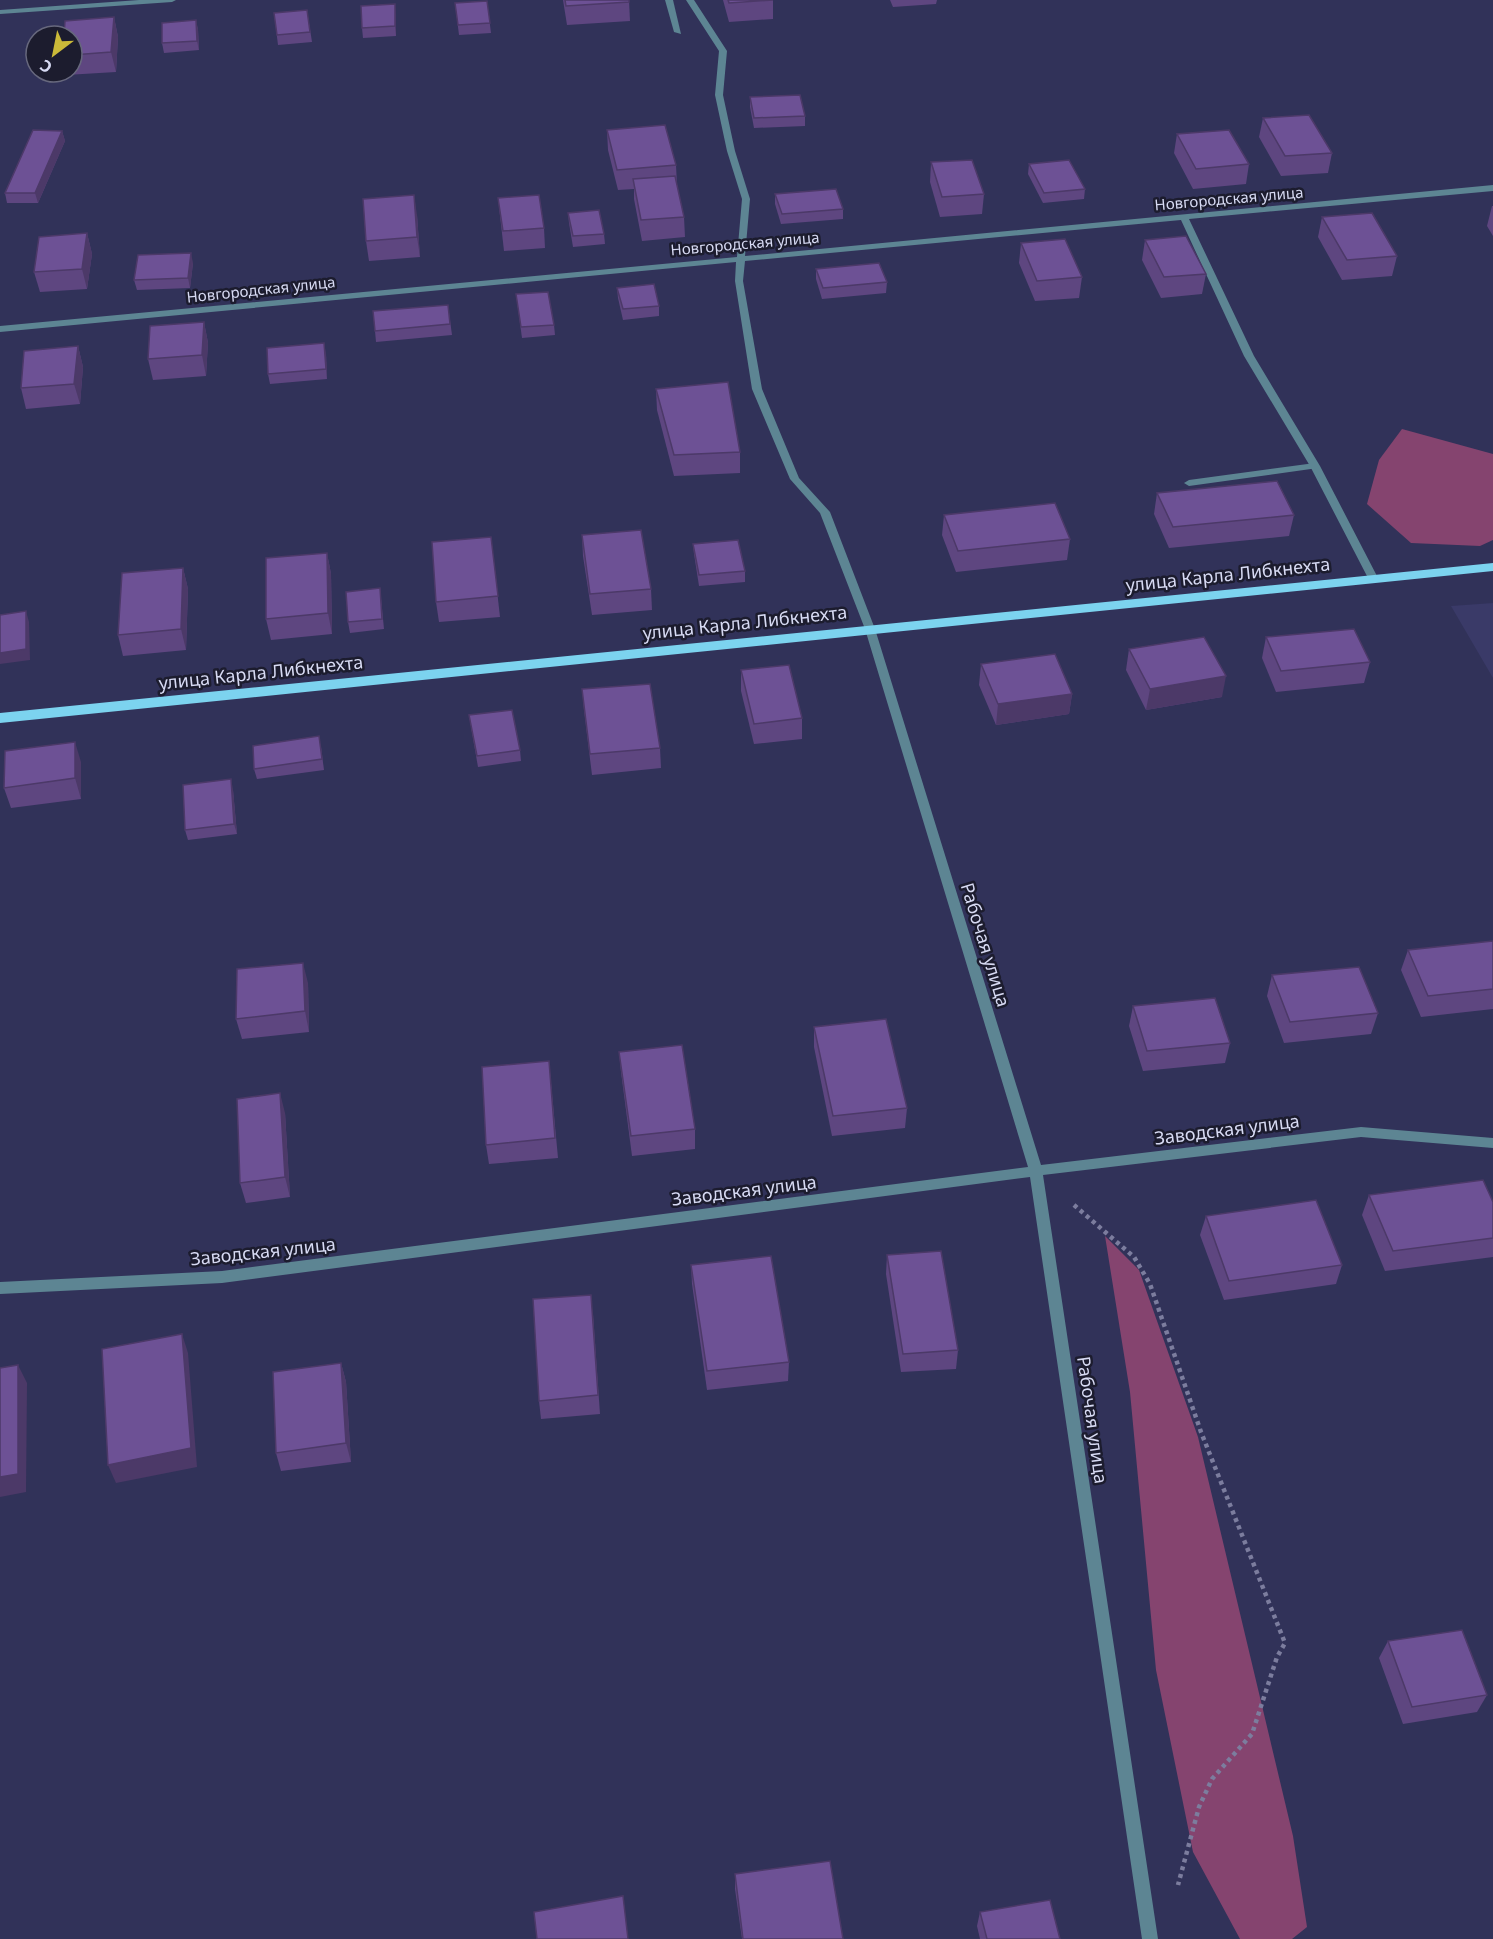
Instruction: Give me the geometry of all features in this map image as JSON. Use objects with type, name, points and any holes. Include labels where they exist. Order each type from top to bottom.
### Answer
[{"type":"main road","name":"улица Карла Либкнехта","points":[[0,718],[1493,567]]},
{"type":"street","points":[[0,12],[172,0]]},
{"type":"street","points":[[669,0],[678,32]]},
{"type":"street","name":"Рабочая улица","points":[[690,0],[723,51],[719,95],[730,151],[746,199],[739,280],[757,388],[795,479],[825,512],[870,629],[1036,1171],[1150,1939]]},
{"type":"street","name":"Новгородская улица","points":[[0,329],[1493,188]]},
{"type":"street","points":[[1184,217],[1250,356],[1315,466],[1373,578]]},
{"type":"street","points":[[1188,483],[1315,466]]},
{"type":"street","name":"Заводская улица","points":[[0,1288],[222,1277],[1036,1171],[1361,1132],[1493,1143]]},
{"type":"path","points":[[1036,1171],[1134,1257],[1150,1284],[1201,1432],[1286,1643],[1277,1657],[1252,1734],[1212,1779],[1199,1807],[1176,1891]]},
{"type":"shaded area","points":[[1402,429],[1493,454],[1493,540],[1480,546],[1411,543],[1367,504],[1379,460]]},
{"type":"shaded area","points":[[1493,603],[1493,678],[1451,606]]},
{"type":"shaded area","points":[[1105,1236],[1139,1270],[1198,1437],[1293,1836],[1307,1927],[1292,1939],[1240,1939],[1193,1852],[1156,1670],[1130,1392]]},
{"type":"building","points":[[565,0],[629,0],[629,2],[566,6]]},
{"type":"building","points":[[728,0],[773,0],[729,3]]},
{"type":"building","points":[[487,1],[490,23],[458,25],[455,3]]},
{"type":"building","points":[[395,4],[395,26],[362,28],[361,6]]},
{"type":"building","points":[[307,10],[310,32],[277,35],[274,13]]},
{"type":"building","points":[[114,17],[111,52],[84,54],[84,24],[65,24],[65,21]]},
{"type":"building","points":[[196,20],[197,41],[162,43],[162,23]]},
{"type":"building","points":[[800,95],[805,116],[754,118],[750,97]]},
{"type":"building","points":[[1309,115],[1332,153],[1285,156],[1263,118]]},
{"type":"building","points":[[665,125],[676,165],[617,170],[607,130]]},
{"type":"building","points":[[33,130],[62,131],[35,193],[5,193]]},
{"type":"building","points":[[1229,130],[1249,164],[1196,169],[1177,134]]},
{"type":"building","points":[[972,160],[984,194],[942,197],[931,162]]},
{"type":"building","points":[[1069,160],[1085,189],[1044,193],[1029,164]]},
{"type":"building","points":[[675,176],[684,217],[641,220],[633,179]]},
{"type":"building","points":[[836,189],[843,209],[782,214],[775,194]]},
{"type":"building","points":[[414,195],[417,237],[366,241],[363,199]]},
{"type":"building","points":[[539,195],[544,228],[503,231],[498,198]]},
{"type":"building","points":[[599,210],[604,234],[573,236],[568,213]]},
{"type":"building","points":[[1372,213],[1397,256],[1347,260],[1322,217]]},
{"type":"building","points":[[87,233],[82,269],[34,272],[39,237]]},
{"type":"building","points":[[1186,236],[1206,274],[1164,277],[1145,240]]},
{"type":"building","points":[[1065,239],[1082,277],[1037,281],[1021,243]]},
{"type":"building","points":[[191,253],[188,278],[134,280],[138,255]]},
{"type":"building","points":[[879,263],[887,282],[823,288],[816,269]]},
{"type":"building","points":[[654,284],[659,306],[623,309],[617,288]]},
{"type":"building","points":[[548,292],[554,325],[521,327],[516,294]]},
{"type":"building","points":[[448,305],[450,324],[375,331],[373,311]]},
{"type":"building","points":[[204,322],[202,355],[148,359],[150,326]]},
{"type":"building","points":[[324,343],[326,369],[268,374],[267,348]]},
{"type":"building","points":[[78,346],[74,384],[21,388],[24,351]]},
{"type":"building","points":[[728,382],[740,452],[674,455],[656,389]]},
{"type":"building","points":[[1277,481],[1294,515],[1173,527],[1157,493]]},
{"type":"building","points":[[1055,503],[1070,539],[958,551],[944,515]]},
{"type":"building","points":[[641,530],[651,589],[590,594],[582,535]]},
{"type":"building","points":[[491,537],[498,596],[436,602],[432,542]]},
{"type":"building","points":[[738,540],[745,571],[699,575],[693,544]]},
{"type":"building","points":[[327,553],[328,613],[266,619],[266,558]]},
{"type":"building","points":[[183,568],[181,629],[118,635],[122,573]]},
{"type":"building","points":[[380,588],[382,619],[348,622],[346,592]]},
{"type":"building","points":[[26,611],[26,649],[0,653],[0,615]]},
{"type":"building","points":[[1354,629],[1370,662],[1281,671],[1266,637]]},
{"type":"building","points":[[1204,637],[1226,676],[1150,689],[1129,649]]},
{"type":"building","points":[[1055,654],[1072,694],[998,704],[981,664]]},
{"type":"building","points":[[789,665],[802,718],[754,724],[741,670]]},
{"type":"building","points":[[650,684],[660,748],[590,754],[582,689]]},
{"type":"building","points":[[512,710],[520,750],[477,756],[469,715]]},
{"type":"building","points":[[319,736],[322,759],[254,769],[253,746]]},
{"type":"building","points":[[75,742],[75,778],[4,788],[5,751]]},
{"type":"building","points":[[231,779],[234,824],[185,830],[183,785]]},
{"type":"building","points":[[1493,941],[1493,989],[1428,996],[1408,950]]},
{"type":"building","points":[[303,963],[305,1011],[236,1019],[237,969]]},
{"type":"building","points":[[1359,967],[1378,1013],[1290,1022],[1272,975]]},
{"type":"building","points":[[1215,998],[1230,1043],[1147,1051],[1133,1006]]},
{"type":"building","points":[[886,1019],[907,1108],[833,1116],[814,1027]]},
{"type":"building","points":[[682,1045],[695,1129],[631,1136],[619,1052]]},
{"type":"building","points":[[549,1061],[555,1138],[486,1145],[482,1067]]},
{"type":"building","points":[[280,1093],[285,1177],[240,1183],[237,1099]]},
{"type":"building","points":[[1483,1180],[1493,1202],[1493,1238],[1393,1251],[1369,1195]]},
{"type":"building","points":[[1316,1200],[1342,1265],[1229,1281],[1206,1216]]},
{"type":"building","points":[[941,1251],[958,1350],[903,1354],[887,1255]]},
{"type":"building","points":[[771,1256],[789,1362],[707,1371],[691,1265]]},
{"type":"building","points":[[591,1295],[598,1395],[539,1401],[533,1299]]},
{"type":"building","points":[[182,1334],[191,1448],[108,1465],[102,1349]]},
{"type":"building","points":[[341,1363],[346,1443],[276,1453],[273,1372]]},
{"type":"building","points":[[18,1365],[18,1474],[0,1477],[0,1368]]},
{"type":"building","points":[[1462,1630],[1487,1695],[1412,1707],[1388,1641]]},
{"type":"building","points":[[830,1861],[843,1939],[743,1939],[735,1874]]},
{"type":"building","points":[[623,1896],[628,1939],[537,1939],[534,1912]]},
{"type":"building","points":[[1050,1900],[1060,1939],[987,1939],[980,1912]]}]
